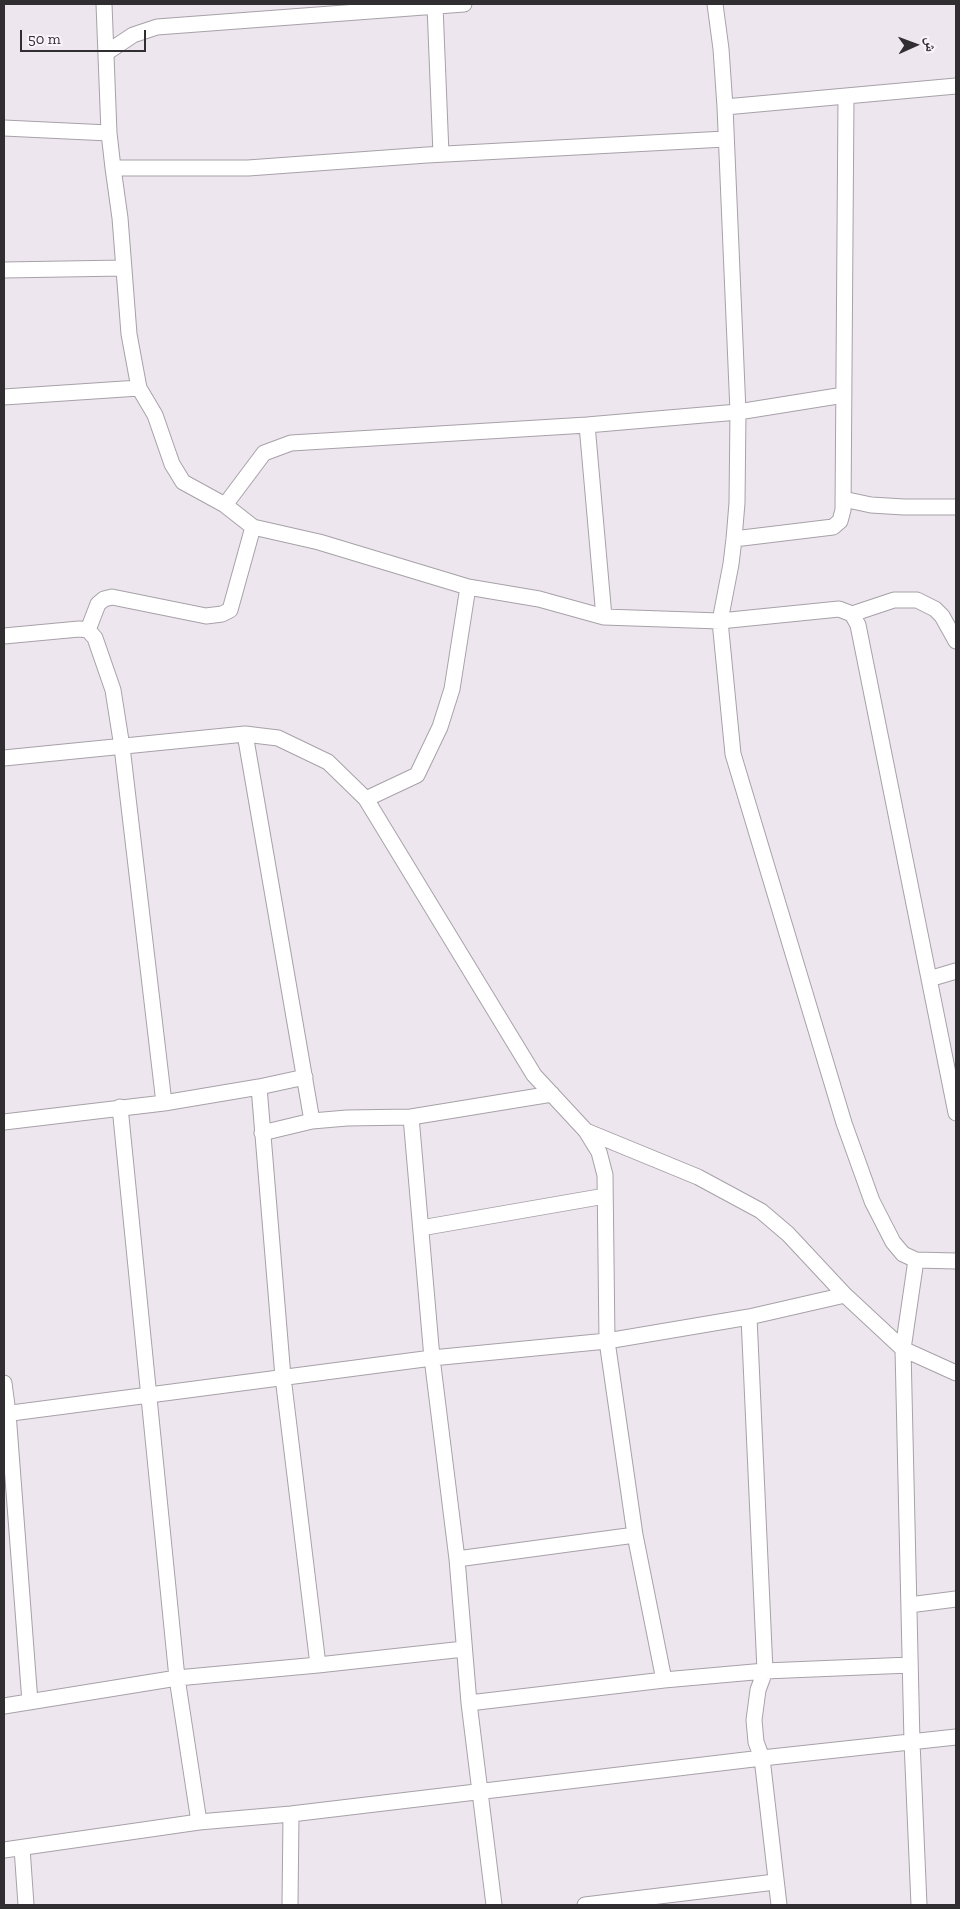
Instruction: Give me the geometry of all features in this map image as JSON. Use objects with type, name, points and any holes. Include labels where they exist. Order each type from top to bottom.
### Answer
[{"type":"street","points":[[104,4],[109,133],[124,268],[129,334],[139,388],[155,415],[172,464],[183,482],[225,505],[253,527],[320,542],[468,587],[539,599],[604,616],[720,621],[839,609],[852,614],[894,600],[917,600],[935,609],[942,616],[956,641]]},
{"type":"street","points":[[106,54],[133,35],[157,27],[464,4]]},
{"type":"street","points":[[715,4],[721,49],[738,412],[737,503],[732,564],[720,621],[733,754],[841,1114],[872,1201],[903,1254],[916,1260],[956,1261]]},
{"type":"street","points":[[435,6],[441,154]]},
{"type":"street","points":[[724,107],[956,86]]},
{"type":"street","points":[[734,539],[832,527],[840,521],[843,510],[846,96]]},
{"type":"street","points":[[4,128],[109,133]]},
{"type":"street","points":[[113,168],[248,168],[441,154],[725,139]]},
{"type":"street","points":[[4,270],[124,268]]},
{"type":"street","points":[[4,397],[139,388]]},
{"type":"street","points":[[225,505],[264,453],[291,443],[587,425],[738,412],[844,395]]},
{"type":"street","points":[[587,425],[604,616]]},
{"type":"street","points":[[843,499],[871,506],[956,507]]},
{"type":"street","points":[[88,630],[98,604],[104,599],[112,597],[206,616],[222,614],[230,610],[253,527]]},
{"type":"street","points":[[366,799],[417,775],[440,727],[452,689],[468,587]]},
{"type":"street","points":[[852,614],[858,625],[956,1113]]},
{"type":"street","points":[[4,636],[79,629],[88,630],[95,638],[113,690],[122,747],[164,1103]]},
{"type":"street","points":[[245,734],[312,1120]]},
{"type":"street","points":[[4,758],[245,734],[278,738],[328,762],[366,799],[534,1075],[586,1131],[599,1152],[605,1175],[607,1341],[635,1535],[664,1680]]},
{"type":"street","points":[[929,979],[956,971]]},
{"type":"street","points":[[4,1122],[164,1103],[260,1087],[305,1077]]},
{"type":"street","points":[[260,1087],[262,1133],[283,1377],[318,1665]]},
{"type":"street","points":[[262,1133],[312,1120],[411,1117],[552,1094]]},
{"type":"street","points":[[120,1107],[176,1678],[199,1822]]},
{"type":"street","points":[[411,1117],[432,1358],[457,1559],[469,1703],[494,1905]]},
{"type":"street","points":[[586,1131],[698,1176],[760,1211],[788,1234],[845,1296],[903,1349],[956,1373]]},
{"type":"street","points":[[421,1228],[605,1196]]},
{"type":"street","points":[[916,1260],[903,1349],[912,1742],[920,1905]]},
{"type":"street","points":[[6,1414],[432,1358],[607,1341],[749,1317],[845,1296]]},
{"type":"street","points":[[749,1317],[765,1671],[758,1690],[754,1720],[756,1742],[762,1758],[779,1905]]},
{"type":"street","points":[[4,1383],[30,1702]]},
{"type":"street","points":[[457,1559],[635,1535]]},
{"type":"street","points":[[909,1605],[956,1598]]},
{"type":"street","points":[[4,1706],[176,1678],[464,1649]]},
{"type":"street","points":[[469,1703],[664,1680],[765,1671],[910,1665]]},
{"type":"street","points":[[4,1850],[199,1822],[291,1814],[479,1790],[956,1737]]},
{"type":"street","points":[[290,1905],[291,1814]]},
{"type":"street","points":[[22,1848],[26,1905]]},
{"type":"street","points":[[585,1905],[775,1882]]}]
